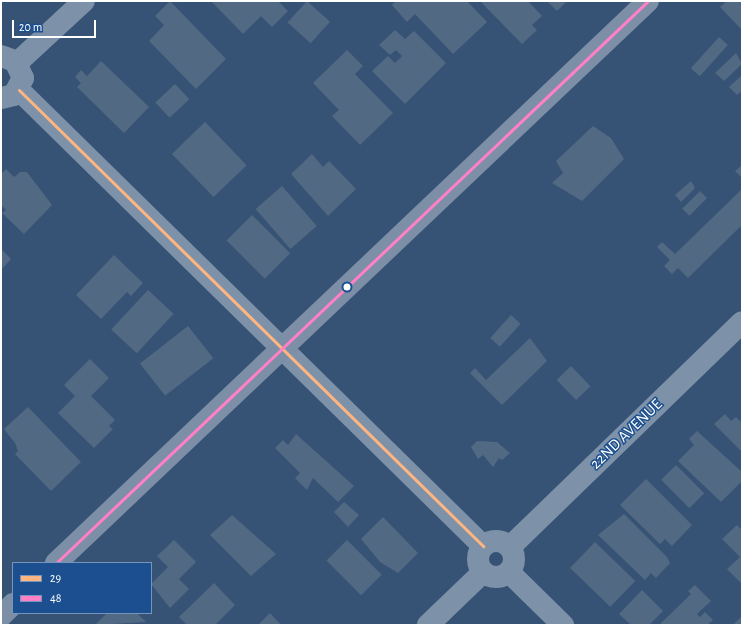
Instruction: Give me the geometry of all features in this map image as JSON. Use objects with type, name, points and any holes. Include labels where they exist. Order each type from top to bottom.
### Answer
[{"type":"main road","points":[[57,562],[648,1]]},
{"type":"main road","points":[[1,616],[12,605]]},
{"type":"street","points":[[84,1],[9,60],[23,78],[10,94],[282,348],[483,546]]},
{"type":"street","name":"22ND AVENUE","points":[[510,547],[742,322]]},
{"type":"street","points":[[496,541],[510,547],[515,560],[509,572],[495,577],[483,572],[478,561],[483,546],[496,541]]},
{"type":"street","points":[[428,625],[483,572]]},
{"type":"street","points":[[509,572],[563,625]]},
{"type":"building","points":[[170,1],[226,59],[196,89],[149,41],[164,25],[155,16]]},
{"type":"building","points":[[211,1],[278,1],[288,11],[272,27],[261,16],[243,34]]},
{"type":"building","points":[[307,1],[330,22],[311,43],[288,23]]},
{"type":"building","points":[[396,1],[467,1],[487,22],[453,54],[415,14],[407,22],[392,5]]},
{"type":"building","points":[[480,1],[528,1],[542,16],[532,25],[537,30],[522,44]]},
{"type":"building","points":[[547,1],[567,1],[557,11]]},
{"type":"building","points":[[727,1],[742,1],[742,30],[720,7]]},
{"type":"building","points":[[395,30],[405,39],[414,31],[446,63],[405,104],[372,71],[388,56],[395,63],[402,56],[396,50],[390,55],[379,45]]},
{"type":"building","points":[[719,37],[728,45],[700,76],[691,68]]},
{"type":"building","points":[[347,50],[363,66],[355,74],[393,113],[360,145],[332,116],[339,110],[313,83]]},
{"type":"building","points":[[736,53],[742,64],[724,81],[715,73]]},
{"type":"building","points":[[101,61],[149,107],[124,133],[77,87],[81,83],[75,77],[81,70],[87,76]]},
{"type":"building","points":[[742,75],[742,91],[737,95],[729,87]]},
{"type":"building","points":[[175,84],[189,99],[170,118],[155,102]]},
{"type":"building","points":[[205,122],[247,165],[214,197],[172,154]]},
{"type":"building","points":[[593,126],[611,138],[624,159],[582,201],[552,183],[563,173],[556,161]]},
{"type":"building","points":[[312,154],[323,167],[329,161],[356,189],[328,216],[291,174]]},
{"type":"building","points":[[741,166],[742,167],[742,178],[735,171]]},
{"type":"building","points":[[6,169],[14,177],[20,172],[27,172],[52,205],[24,234],[2,213],[6,210],[1,205],[1,174]]},
{"type":"building","points":[[691,181],[695,188],[681,202],[675,195]]},
{"type":"building","points":[[282,186],[317,226],[290,249],[256,209]]},
{"type":"building","points":[[742,189],[742,225],[688,278],[678,268],[672,274],[664,266],[670,260],[657,247],[662,242],[675,254]]},
{"type":"building","points":[[700,191],[707,198],[689,216],[682,209]]},
{"type":"building","points":[[252,215],[290,253],[265,279],[227,240]]},
{"type":"building","points":[[1,249],[11,259],[1,270]]},
{"type":"building","points":[[114,255],[143,283],[131,296],[127,292],[101,319],[76,295]]},
{"type":"building","points":[[148,290],[174,314],[137,353],[111,329]]},
{"type":"building","points":[[511,315],[521,324],[500,347],[490,338]]},
{"type":"building","points":[[188,326],[213,358],[165,396],[140,364]]},
{"type":"building","points":[[530,338],[547,361],[502,405],[470,373],[475,368],[486,380]]},
{"type":"building","points":[[90,359],[109,378],[91,396],[115,420],[109,426],[113,429],[94,448],[58,413],[75,396],[64,385]]},
{"type":"building","points":[[571,366],[590,386],[576,400],[557,380]]},
{"type":"building","points":[[28,407],[81,462],[51,491],[15,454],[18,451],[15,443],[4,429]]},
{"type":"building","points":[[725,414],[731,421],[736,417],[742,423],[742,452],[714,424]]},
{"type":"building","points":[[697,431],[742,472],[742,481],[721,502],[678,461],[694,445],[689,439]]},
{"type":"building","points":[[296,434],[354,486],[338,502],[313,478],[307,490],[295,478],[300,473],[275,448],[283,440],[288,445]]},
{"type":"building","points":[[477,441],[497,442],[510,453],[502,460],[499,458],[493,467],[483,455],[478,459],[471,447]]},
{"type":"building","points":[[676,465],[704,493],[689,508],[661,480]]},
{"type":"building","points":[[646,479],[692,525],[672,546],[665,539],[660,544],[620,505]]},
{"type":"building","points":[[344,502],[359,515],[348,527],[334,512]]},
{"type":"building","points":[[624,514],[667,557],[670,563],[656,578],[651,573],[645,580],[598,535]]},
{"type":"building","points":[[232,515],[276,554],[251,576],[210,535]]},
{"type":"building","points":[[383,517],[418,553],[398,573],[380,562],[361,539]]},
{"type":"building","points":[[737,525],[742,530],[742,584],[727,569],[740,557],[722,539]]},
{"type":"building","points":[[174,540],[196,562],[179,579],[189,589],[170,608],[152,585],[152,583],[168,567],[157,556]]},
{"type":"building","points":[[347,540],[382,575],[361,595],[326,561]]},
{"type":"building","points":[[595,542],[635,581],[610,607],[570,568]]},
{"type":"building","points":[[214,583],[235,605],[215,625],[187,625],[179,617]]},
{"type":"building","points":[[695,585],[711,601],[697,614],[700,617],[705,612],[713,620],[707,625],[659,625],[691,594],[688,591]]},
{"type":"building","points":[[642,590],[663,611],[649,625],[631,625],[619,614]]},
{"type":"building","points":[[270,613],[281,625],[258,625]]},
{"type":"building","points":[[106,614],[138,614],[146,622],[95,625]]},
{"type":"building","points":[[742,616],[742,625],[733,625]]},
{"type":"transit line","name":"48","points":[[57,562],[648,1]]},
{"type":"transit line","name":"29","points":[[19,90],[483,546]]}]
